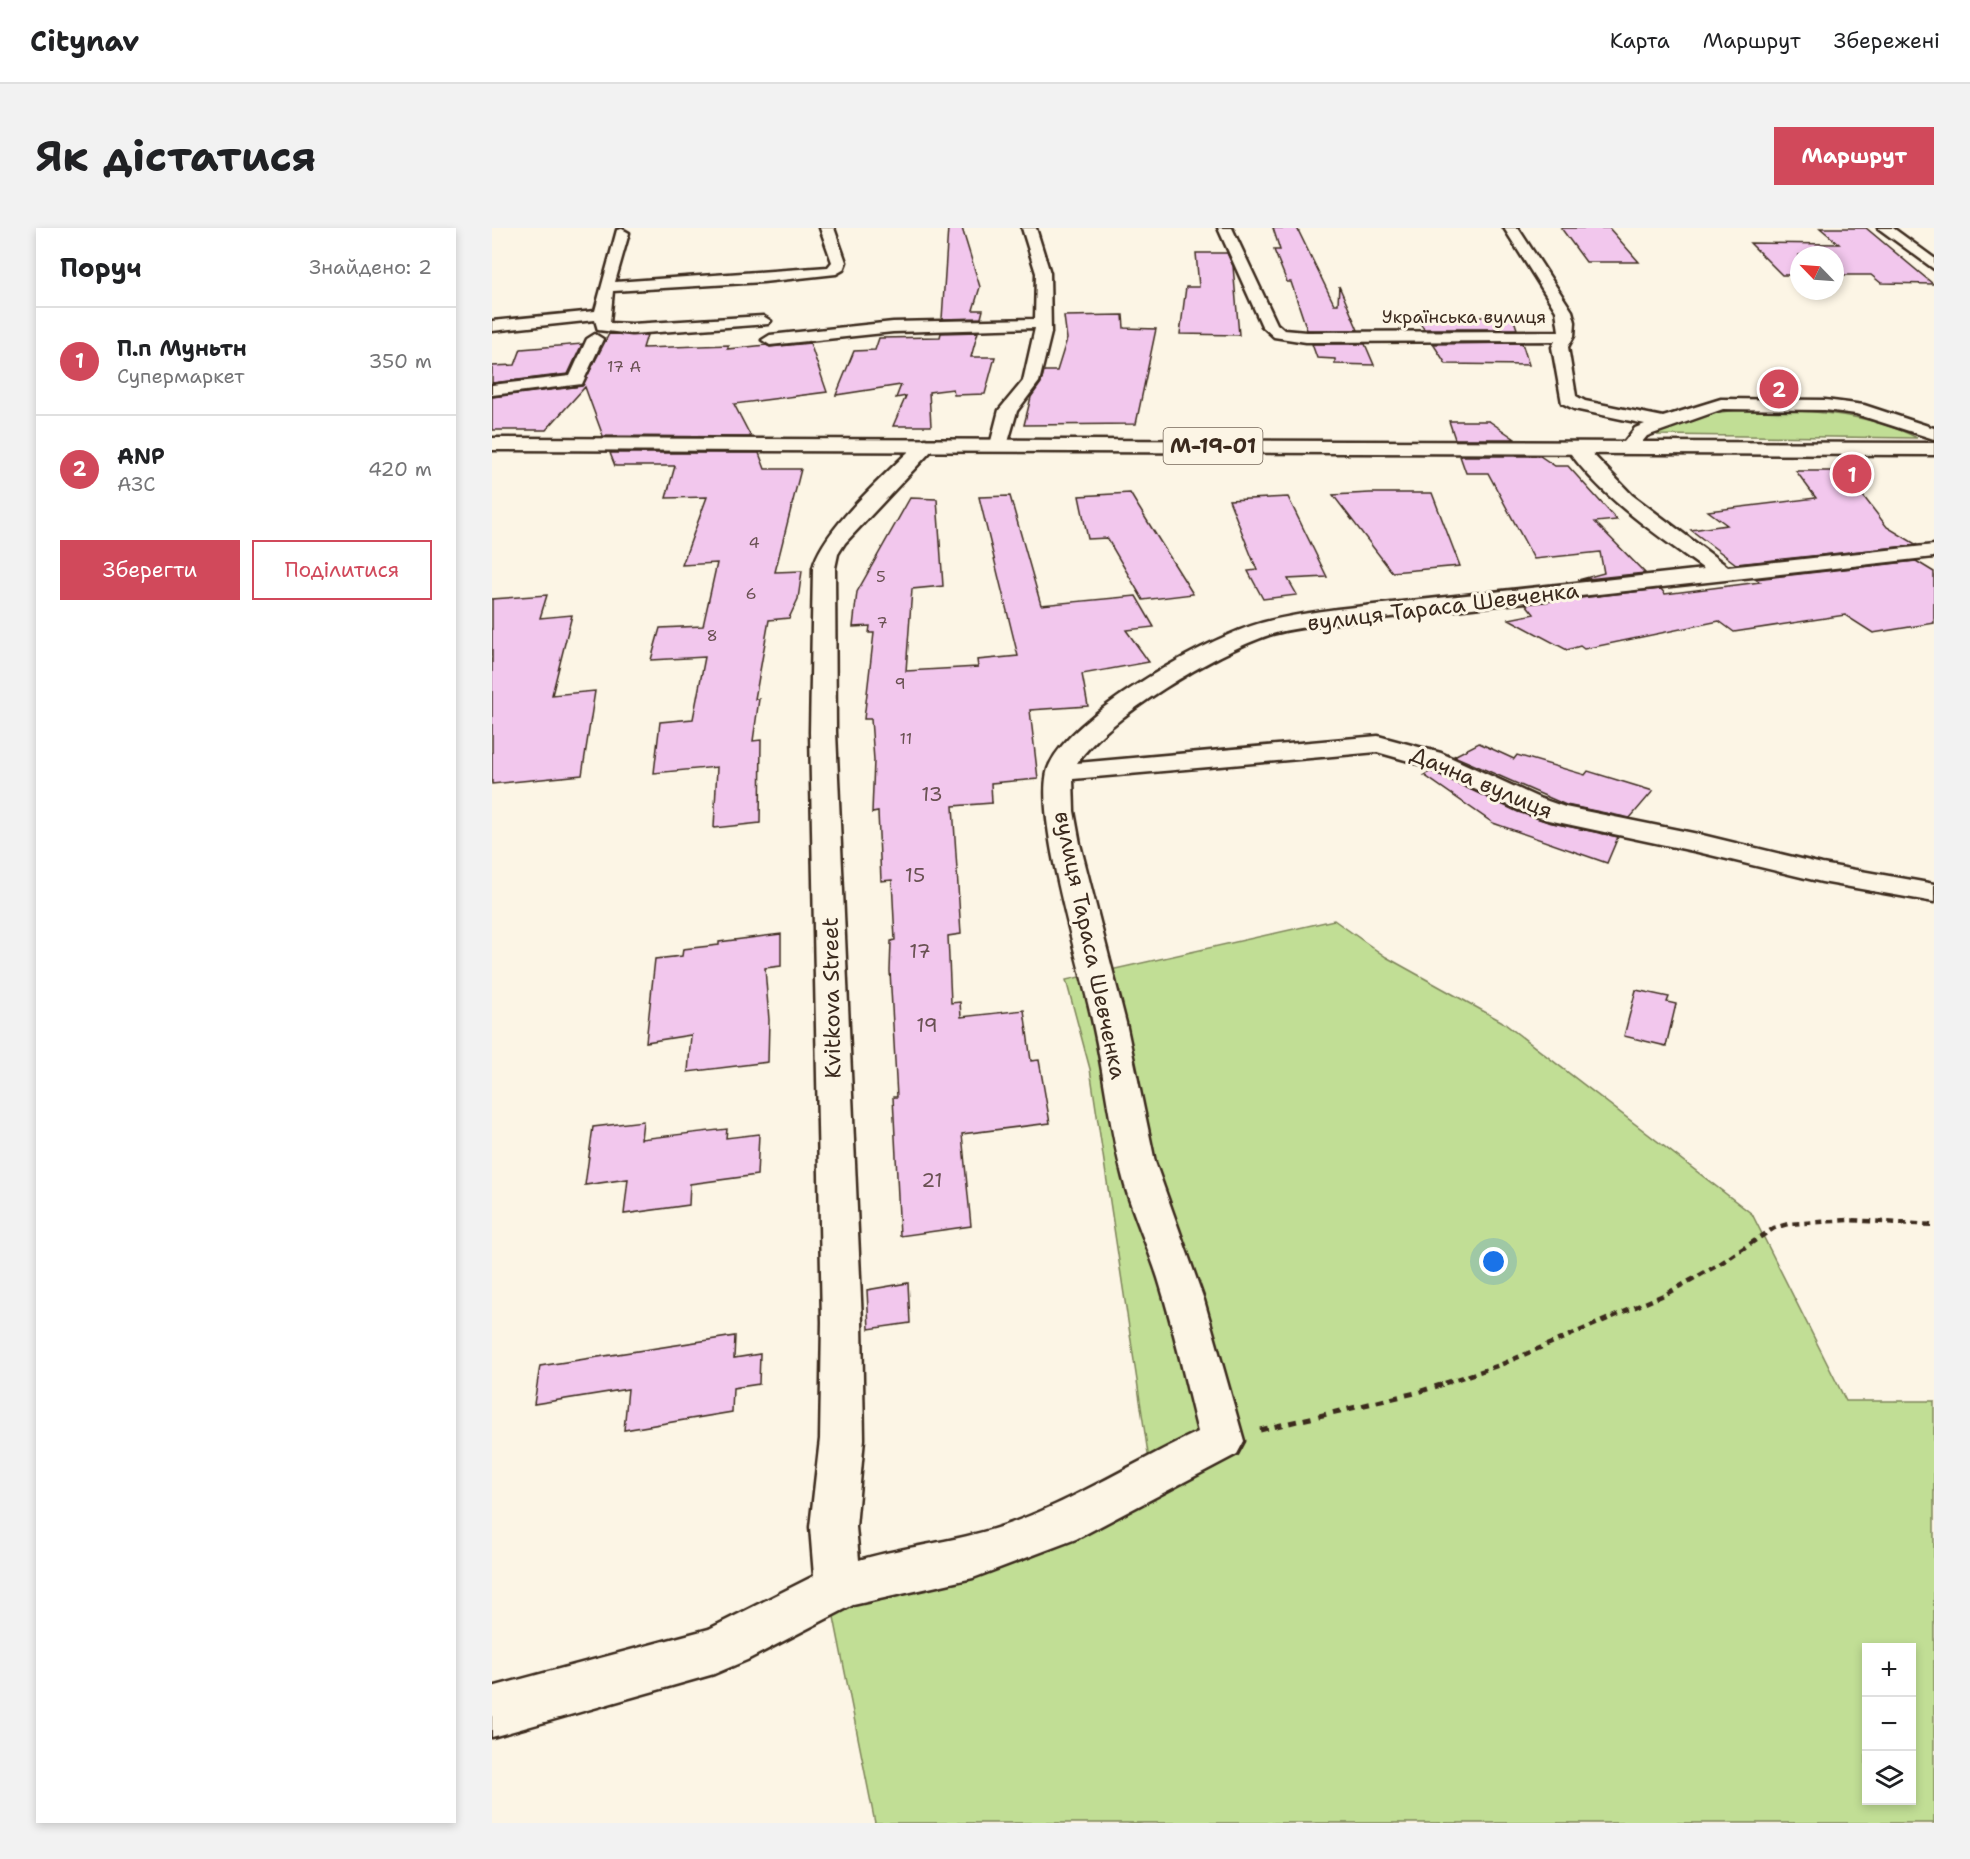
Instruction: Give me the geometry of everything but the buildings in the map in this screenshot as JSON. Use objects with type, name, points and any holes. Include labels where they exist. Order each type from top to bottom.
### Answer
[{"type":"street","points":[[608,286],[824,273],[835,269],[839,262],[827,228]]},
{"type":"street","points":[[999,445],[1008,410],[1031,382],[1041,345],[1044,323],[1042,273],[1029,228]]},
{"type":"street","name":"Українська вулиця","points":[[1225,228],[1273,330],[1283,335],[1311,337],[1566,336],[1567,322],[1564,311],[1511,228]]},
{"type":"street","points":[[1885,228],[1934,265]]},
{"type":"street","points":[[622,233],[618,257],[608,286],[603,327],[616,330],[763,321]]},
{"type":"street","points":[[492,326],[603,315]]},
{"type":"street","points":[[770,340],[881,328],[1044,323]]},
{"type":"street","points":[[1566,336],[1560,347],[1568,399],[1580,405],[1664,423]]},
{"type":"street","points":[[492,390],[576,380],[596,339]]},
{"type":"street","points":[[1635,448],[1633,442],[1636,435],[1721,404],[1825,405],[1858,410],[1934,434]]},
{"type":"street","name":"М-19-01","points":[[492,444],[1934,449]]},
{"type":"street","name":"Kvitkova Street","points":[[840,1588],[833,1527],[842,1439],[842,1322],[823,732],[824,568],[827,554],[837,539],[926,445]]},
{"type":"street","points":[[1575,447],[1589,464],[1638,508],[1724,574]]},
{"type":"street","name":"вулиця Тараса Шевченка","points":[[1222,1441],[1169,1254],[1149,1204],[1134,1150],[1106,1004],[1073,881],[1059,798],[1060,772],[1066,758],[1106,720],[1208,654],[1261,630],[1363,613],[1934,551]]},
{"type":"street","name":"Дачна вулиця","points":[[1060,772],[1140,767],[1378,744],[1398,748],[1442,763],[1529,804],[1558,814],[1698,843],[1813,871],[1934,893]]},
{"type":"street","points":[[492,1712],[714,1651],[840,1588],[875,1577],[981,1554],[1062,1524],[1104,1504],[1193,1454],[1222,1441]]},
{"type":"path","points":[[1222,1441],[1284,1423],[1415,1393],[1500,1365],[1666,1293],[1718,1265],[1774,1228],[1788,1224],[1849,1220],[1934,1226]]},
{"type":"green space","points":[[1743,409],[1810,412],[1854,417],[1896,429],[1917,438],[1658,435],[1661,431],[1707,414]]},
{"type":"green space","points":[[1334,920],[1386,957],[1501,1021],[1752,1214],[1846,1401],[1934,1401],[1934,1823],[875,1823],[832,1607],[1155,1500],[1090,1069],[1066,980]]},
{"type":"place","name":"ANP","points":[[1779,389]]},
{"type":"place","name":"П.п Муньтн","points":[[1852,474]]}]
